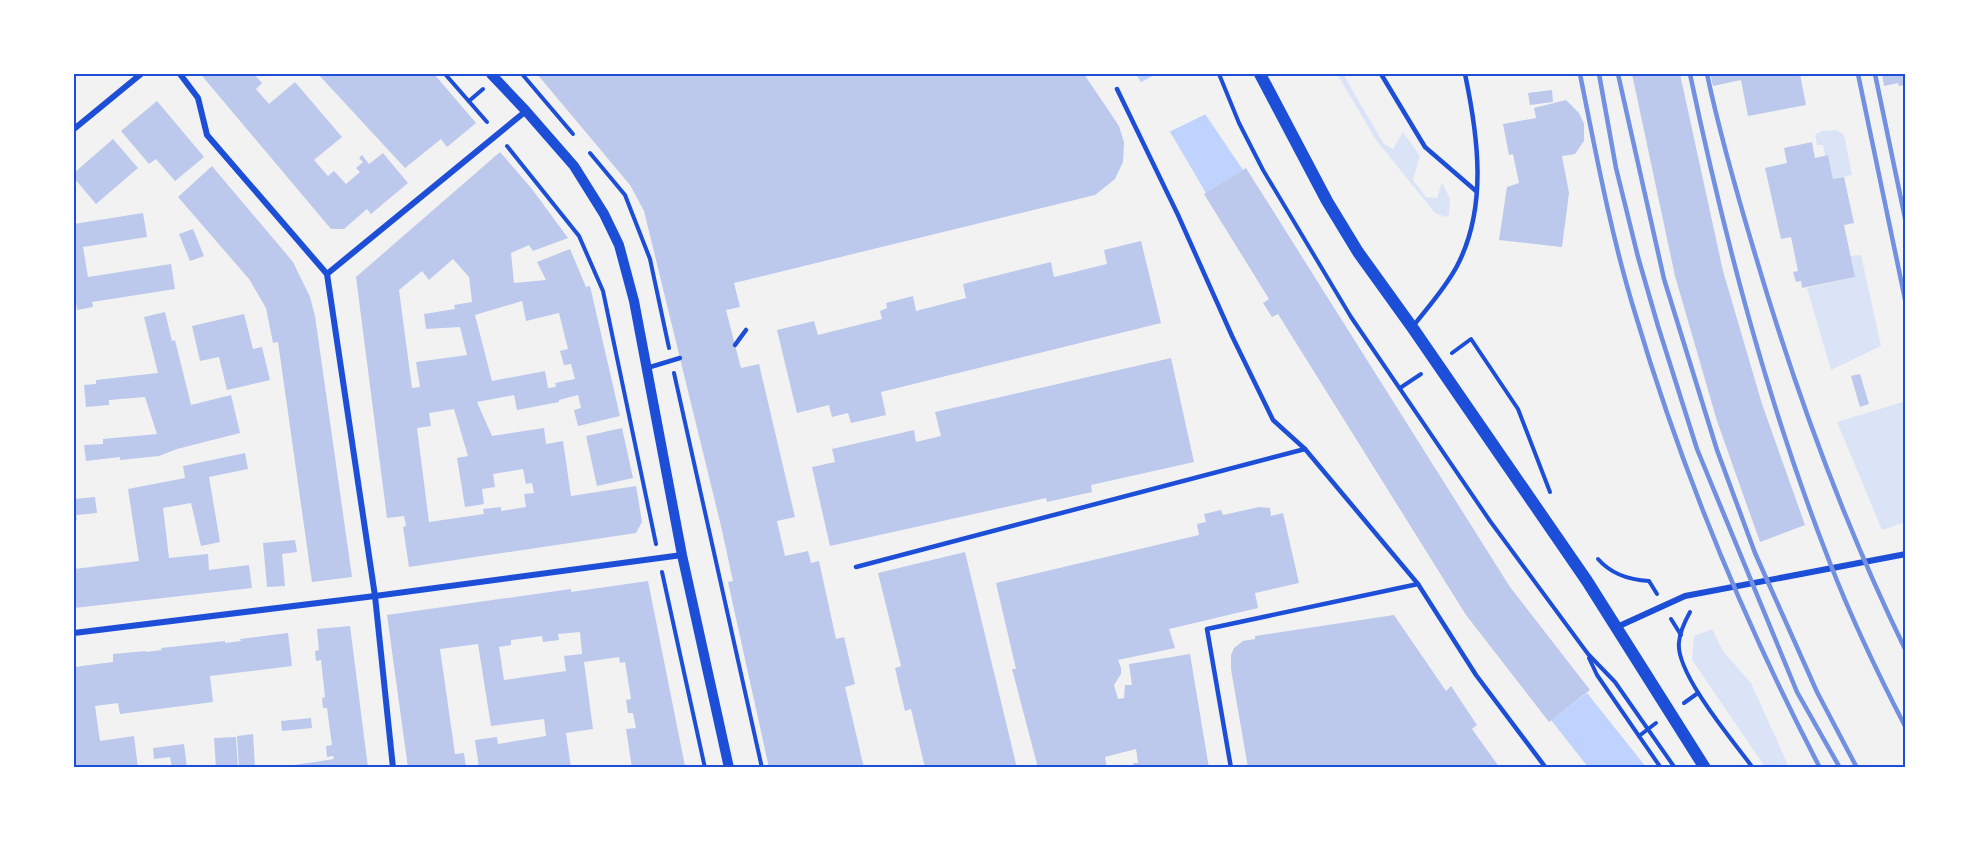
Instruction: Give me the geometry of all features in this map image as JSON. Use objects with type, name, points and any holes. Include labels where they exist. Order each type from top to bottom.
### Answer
[{"type":"main road","points":[[1260,74],[1327,201],[1358,252],[1437,363],[1617,627],[1705,768]]},
{"type":"street","points":[[74,129],[141,74]]},
{"type":"street","points":[[180,74],[198,98],[207,135],[327,274],[375,596],[393,768]]},
{"type":"street","points":[[491,74],[574,166],[604,214],[619,245],[634,301],[682,555],[728,767]]},
{"type":"street","points":[[327,274],[526,111]]},
{"type":"street","points":[[1617,627],[1685,596],[1905,554]]},
{"type":"street","points":[[74,633],[682,555]]},
{"type":"lane","points":[[1381,74],[1425,147],[1476,190]]},
{"type":"lane","points":[[1412,327],[1436,298],[1456,267],[1468,242],[1473,223],[1478,165],[1473,111],[1465,74]]},
{"type":"lane","points":[[1117,89],[1273,420],[1305,449],[1418,584],[1476,675],[1546,768]]},
{"type":"lane","points":[[735,345],[746,330]]},
{"type":"lane","points":[[647,368],[680,357]]},
{"type":"lane","points":[[856,567],[1305,449]]},
{"type":"lane","points":[[1231,768],[1208,629],[1418,584]]},
{"type":"path","points":[[445,74],[579,236],[603,291],[705,768]]},
{"type":"path","points":[[522,74],[542,97]]},
{"type":"path","points":[[1219,74],[1239,123],[1263,170],[1351,317],[1490,521],[1588,654],[1615,682],[1675,768]]},
{"type":"path","points":[[657,296],[762,768]]},
{"type":"path","points":[[1400,388],[1472,339],[1518,409],[1551,493]]},
{"type":"path","points":[[1594,556],[1620,575],[1649,581],[1680,636]]},
{"type":"path","points":[[1706,593],[1690,610],[1678,642],[1679,654],[1698,693],[1753,768]]},
{"type":"path","points":[[1588,654],[1597,675],[1661,768]]},
{"type":"path","points":[[1639,736],[1648,729]]},
{"type":"shaded area","points":[[1337,74],[1343,74],[1384,144],[1393,149],[1403,132],[1420,156],[1413,180],[1426,197],[1437,198],[1442,182],[1450,199],[1449,215],[1446,217],[1435,213],[1376,140]]},
{"type":"shaded area","points":[[1837,130],[1844,135],[1852,175],[1833,179],[1828,155],[1825,155],[1823,145],[1817,145],[1815,135],[1822,131]]},
{"type":"shaded area","points":[[1861,255],[1881,346],[1831,370],[1807,288],[1854,277],[1850,256]]},
{"type":"shaded area","points":[[1903,402],[1906,409],[1905,522],[1882,530],[1837,422]]},
{"type":"shaded area","points":[[1712,629],[1723,651],[1751,683],[1789,767],[1765,767],[1692,660],[1694,636]]},
{"type":"water","points":[[1136,74],[1178,74],[1243,170],[1206,193]]},
{"type":"water","points":[[1587,693],[1646,767],[1588,767],[1551,720]]},
{"type":"pier","points":[[1156,74],[1181,74],[1208,113],[1167,133],[1138,84]]},
{"type":"building","points":[[203,74],[254,74],[262,83],[256,89],[269,104],[295,82],[342,137],[314,160],[328,176],[334,171],[346,184],[360,172],[356,168],[363,162],[359,158],[362,155],[369,164],[383,153],[408,183],[371,214],[367,209],[344,229],[331,229],[203,77]]},
{"type":"building","points":[[318,74],[434,74],[476,123],[447,147],[441,139],[405,168]]},
{"type":"building","points":[[537,74],[1084,74],[1119,126],[1124,142],[1123,162],[1115,179],[1095,195],[734,283],[740,307],[726,310],[735,345],[741,368],[759,364],[795,517],[777,521],[785,556],[808,551],[811,563],[819,561],[836,639],[844,637],[855,684],[845,687],[864,768],[769,768],[728,582],[733,581],[721,526],[644,211],[630,185]]},
{"type":"building","points":[[1632,74],[1680,74],[1723,271],[1762,404],[1805,525],[1760,542],[1717,421],[1675,276]]},
{"type":"building","points":[[1710,74],[1800,74],[1806,105],[1748,116],[1741,80],[1713,86]]},
{"type":"building","points":[[1882,74],[1905,74],[1905,85],[1899,86],[1898,83],[1884,86]]},
{"type":"building","points":[[1552,90],[1553,102],[1530,105],[1528,93]]},
{"type":"building","points":[[1566,100],[1579,113],[1584,124],[1584,141],[1575,154],[1562,156],[1569,193],[1562,247],[1499,240],[1507,187],[1519,183],[1513,154],[1509,155],[1503,124],[1536,118],[1534,108]]},
{"type":"building","points":[[157,101],[204,157],[175,181],[156,159],[149,164],[121,131]]},
{"type":"building","points":[[113,139],[138,168],[96,204],[74,178],[74,173]]},
{"type":"building","points":[[1812,142],[1815,158],[1828,155],[1833,179],[1844,177],[1854,223],[1844,225],[1855,277],[1802,288],[1801,281],[1796,282],[1793,272],[1798,271],[1791,237],[1781,239],[1765,168],[1787,163],[1784,148]]},
{"type":"building","points":[[500,152],[532,189],[568,238],[533,251],[529,245],[511,253],[514,283],[546,280],[537,262],[570,249],[586,287],[590,286],[620,416],[578,426],[574,410],[581,408],[578,395],[559,400],[559,402],[517,410],[514,395],[477,402],[492,436],[544,428],[546,444],[563,441],[571,496],[636,486],[642,522],[636,533],[409,567],[403,527],[406,526],[404,516],[387,518],[356,277]],"holes":[[[453,259],[469,277],[472,302],[454,305],[455,309],[424,314],[426,329],[460,327],[467,355],[416,362],[420,387],[412,388],[399,290],[422,271],[429,280]],[[522,301],[526,321],[559,313],[568,349],[560,351],[564,365],[571,364],[575,379],[555,383],[556,387],[548,388],[545,371],[492,381],[475,315]],[[454,409],[468,456],[457,458],[465,507],[484,504],[482,489],[495,487],[493,474],[523,469],[526,484],[532,483],[534,493],[524,494],[526,507],[501,511],[501,507],[483,509],[484,514],[429,522],[417,428],[431,426],[429,413]]]},
{"type":"building","points":[[212,166],[293,262],[310,297],[315,316],[352,577],[312,582],[278,342],[273,343],[266,308],[249,279],[178,197]]},
{"type":"building","points":[[1246,168],[1510,587],[1590,690],[1549,722],[1466,615],[1278,314],[1272,317],[1263,303],[1269,299],[1204,194]]},
{"type":"building","points":[[143,213],[147,237],[83,247],[88,277],[171,264],[175,289],[92,302],[93,307],[77,310],[74,289],[74,224]]},
{"type":"building","points":[[193,229],[204,256],[190,261],[179,234]]},
{"type":"building","points":[[1141,241],[1161,323],[881,392],[886,415],[851,423],[848,413],[832,417],[829,405],[797,413],[777,330],[814,321],[818,335],[882,319],[880,311],[887,308],[886,303],[913,296],[916,311],[966,298],[963,284],[1051,262],[1054,277],[1107,264],[1104,250]]},
{"type":"building","points":[[165,312],[172,341],[175,340],[191,405],[231,395],[240,433],[177,449],[159,456],[86,461],[84,445],[103,444],[103,439],[157,434],[145,397],[109,400],[109,405],[86,407],[84,385],[96,384],[96,380],[158,373],[144,317]]},
{"type":"building","points":[[244,314],[253,349],[262,347],[270,380],[227,390],[219,357],[200,361],[192,326]]},
{"type":"building","points":[[1171,358],[1194,462],[1091,485],[1092,492],[1047,502],[1046,498],[830,546],[812,467],[835,462],[832,449],[914,430],[916,442],[941,436],[935,412]]},
{"type":"building","points":[[1860,374],[1869,404],[1860,407],[1851,376]]},
{"type":"building","points":[[622,428],[633,478],[597,486],[586,436]]},
{"type":"building","points":[[245,453],[248,469],[209,477],[220,542],[201,546],[191,503],[163,508],[169,558],[208,554],[209,570],[249,565],[252,588],[74,608],[74,569],[139,561],[128,489],[185,478],[183,466]]},
{"type":"building","points":[[95,497],[97,513],[76,515],[77,520],[74,521],[74,499]]},
{"type":"building","points":[[1259,507],[1270,508],[1271,516],[1283,513],[1299,583],[1255,593],[1258,608],[1169,629],[1175,648],[1118,660],[1121,674],[1114,685],[1118,699],[1124,698],[1125,685],[1132,685],[1129,664],[1190,654],[1209,768],[1134,768],[1133,763],[1138,763],[1136,749],[1105,757],[1107,768],[1038,768],[1012,669],[1016,669],[996,583],[1199,535],[1197,524],[1206,522],[1204,514],[1221,510],[1223,515]]},
{"type":"building","points":[[295,540],[297,552],[282,554],[285,586],[267,587],[263,543]]},
{"type":"building","points":[[965,552],[1017,768],[925,768],[911,709],[905,711],[895,668],[901,666],[878,573]]},
{"type":"building","points":[[648,581],[685,766],[632,768],[626,729],[636,728],[633,713],[628,713],[626,700],[631,699],[625,662],[620,663],[619,657],[584,662],[593,729],[566,733],[571,768],[479,768],[475,740],[497,737],[498,744],[546,736],[544,719],[491,726],[478,644],[440,649],[455,754],[464,753],[466,768],[408,768],[387,615],[571,589],[571,592]],"holes":[[[580,632],[582,654],[564,656],[566,671],[504,680],[499,647],[511,645],[511,640],[542,636],[543,642],[559,640],[558,634]]]},
{"type":"building","points":[[1394,615],[1446,691],[1451,686],[1477,725],[1472,729],[1500,768],[1248,768],[1231,669],[1231,655],[1234,648],[1243,641],[1255,639],[1255,636]]},
{"type":"building","points":[[350,626],[368,768],[275,768],[334,759],[333,756],[327,757],[326,746],[332,745],[327,708],[323,708],[322,698],[325,697],[321,660],[316,661],[315,651],[319,650],[317,629]]},
{"type":"building","points":[[288,633],[292,666],[210,676],[213,702],[120,714],[118,703],[95,706],[100,741],[134,736],[138,768],[74,768],[74,744],[76,744],[74,667],[113,662],[113,654],[146,652],[162,650],[161,648],[225,641],[225,643]]},
{"type":"building","points":[[311,718],[312,728],[282,731],[281,721]]},
{"type":"building","points":[[253,734],[255,768],[239,768],[237,736]]},
{"type":"building","points":[[236,737],[238,768],[216,768],[214,738]]},
{"type":"building","points":[[184,744],[187,768],[172,768],[170,757],[154,759],[153,748]]},
{"type":"railway","points":[[1580,74],[1604,194],[1619,254],[1653,372],[1673,430],[1740,602],[1820,768]]},
{"type":"railway","points":[[1599,74],[1616,168],[1638,257],[1697,449],[1797,692],[1840,768]]},
{"type":"railway","points":[[1618,74],[1664,279],[1717,450],[1755,553],[1817,692],[1857,768]]},
{"type":"railway","points":[[1690,74],[1733,260],[1787,443],[1838,584],[1906,728]]},
{"type":"railway","points":[[1707,74],[1723,142],[1770,305],[1804,406],[1862,555],[1906,651]]},
{"type":"railway","points":[[1858,74],[1906,304]]},
{"type":"railway","points":[[1875,74],[1906,223]]}]
